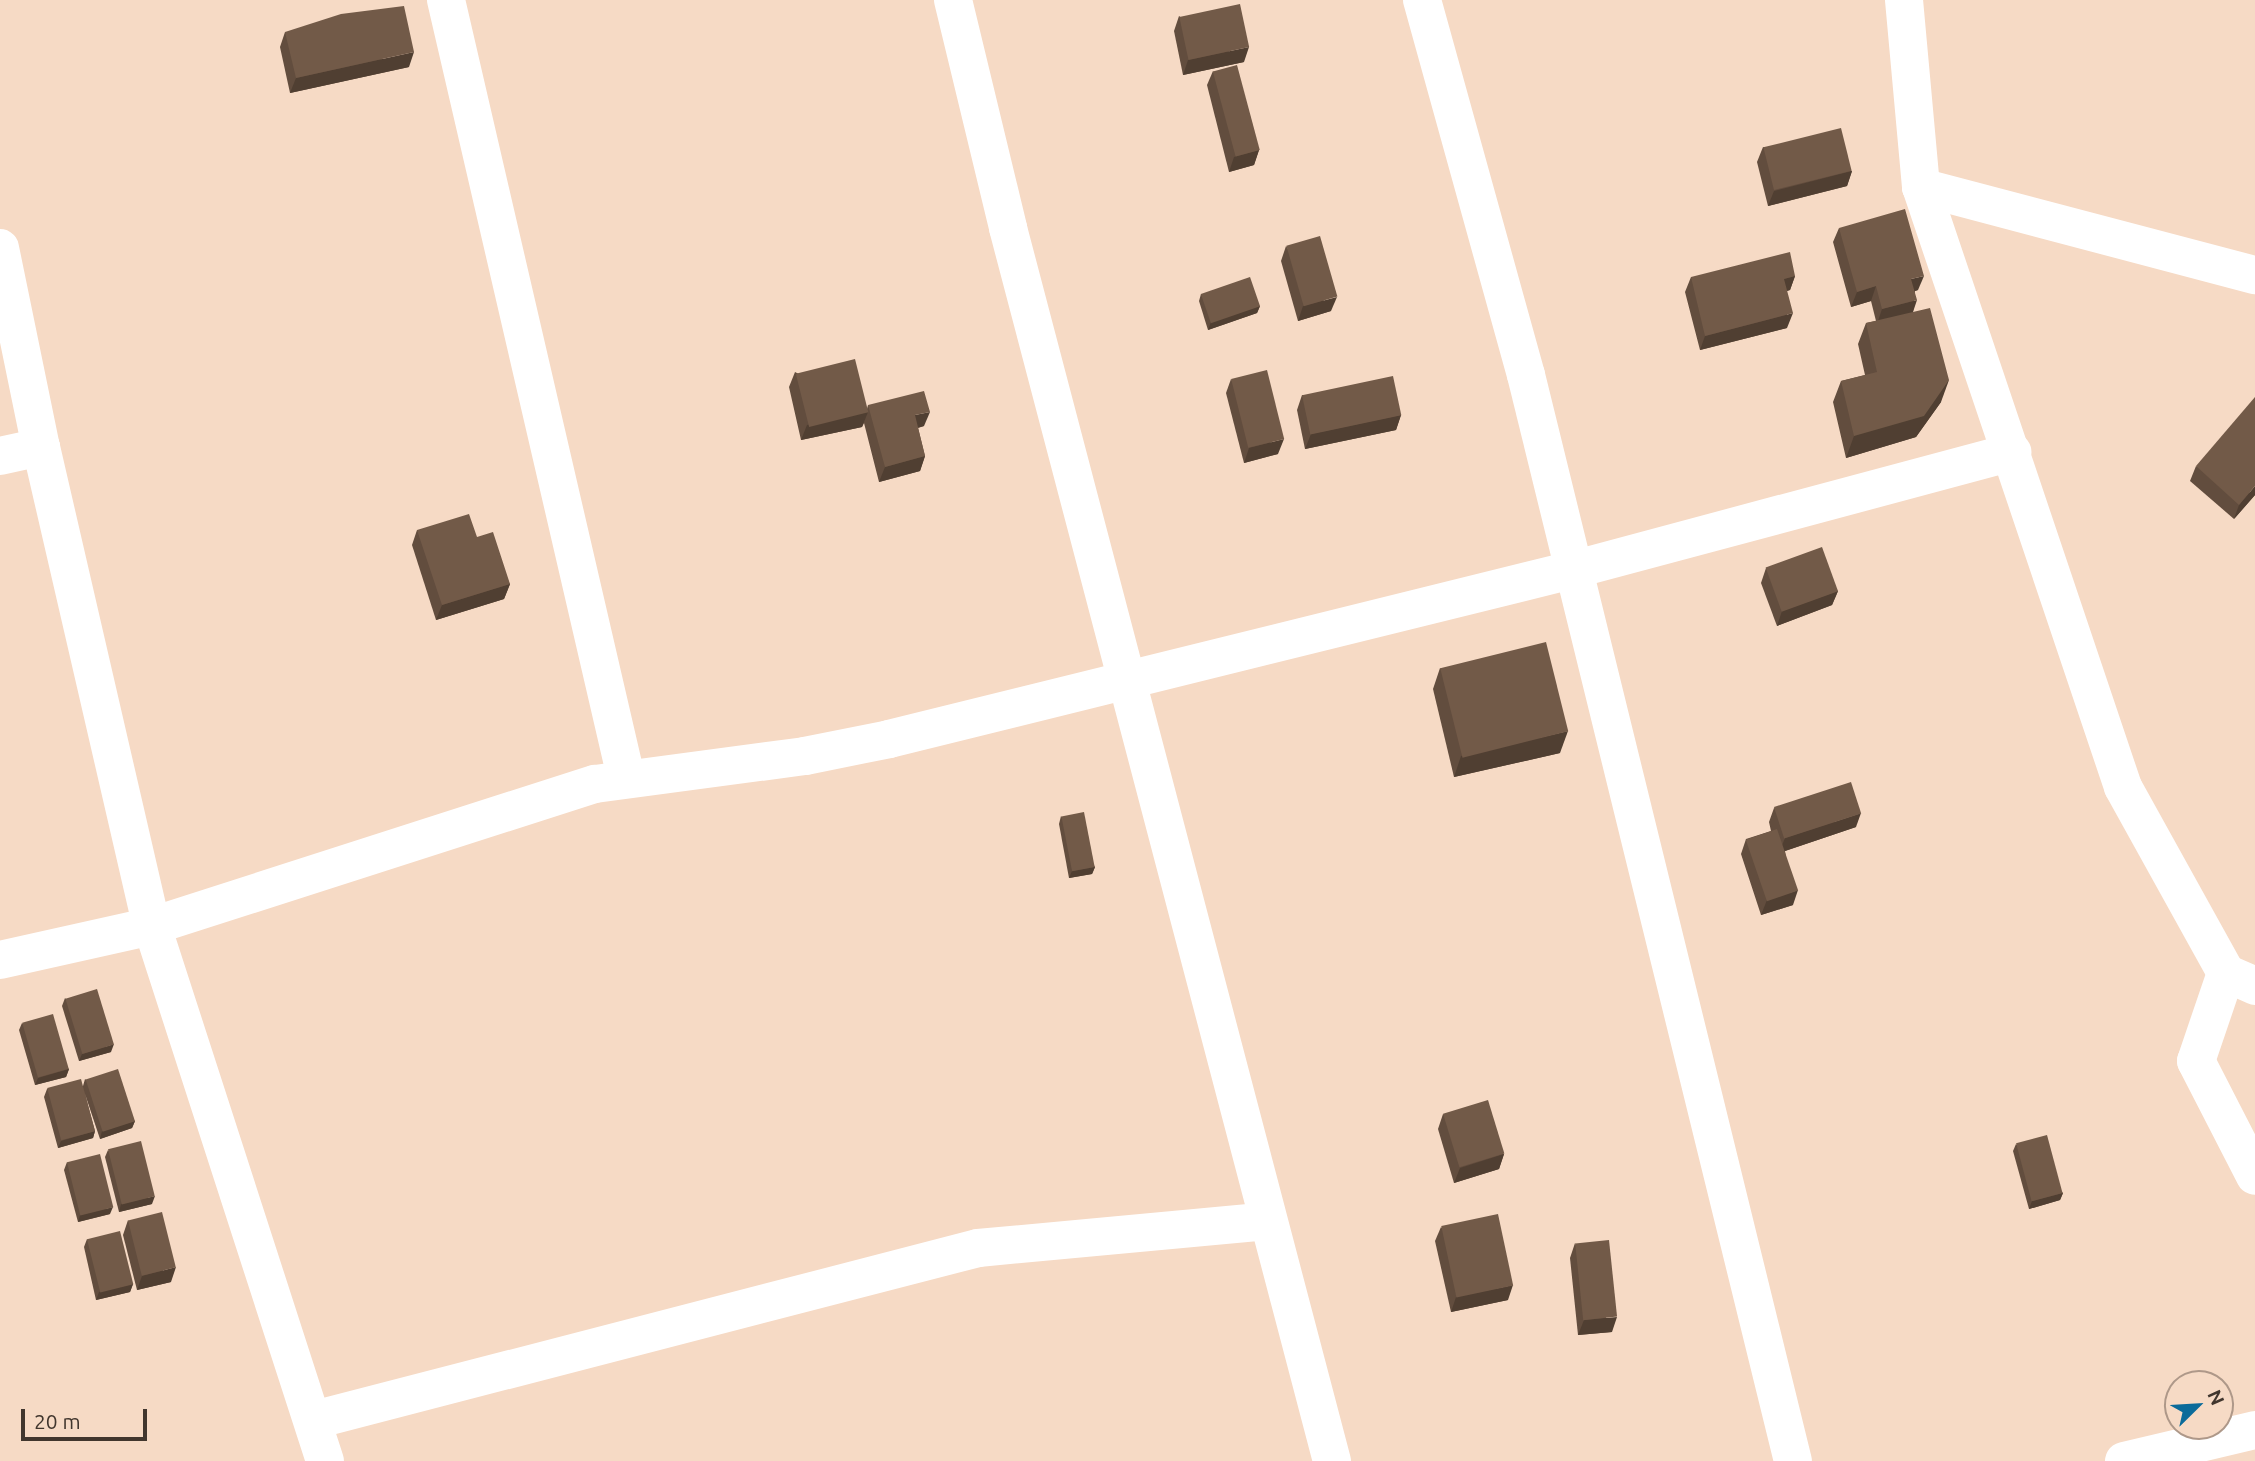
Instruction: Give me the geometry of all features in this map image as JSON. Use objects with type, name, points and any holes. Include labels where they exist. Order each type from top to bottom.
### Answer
[{"type":"street","points":[[446,0],[626,777]]},
{"type":"street","points":[[953,0],[1125,679],[1332,1461]]},
{"type":"street","points":[[1422,0],[1525,376],[1793,1461]]},
{"type":"street","points":[[1904,0],[1921,187],[2123,787],[2241,979],[2196,1061],[2255,1176]]},
{"type":"street","points":[[1921,187],[2255,275]]},
{"type":"street","points":[[0,248],[41,447],[152,926],[314,1420],[325,1461]]},
{"type":"street","points":[[0,456],[41,447]]},
{"type":"street","points":[[0,960],[152,926],[626,777],[817,753],[1572,570],[2012,452]]},
{"type":"street","points":[[314,1420],[978,1248],[1268,1221]]},
{"type":"street","points":[[2124,1461],[2255,1430]]},
{"type":"building","points":[[1240,4],[1249,47],[1189,60],[1179,17]]},
{"type":"building","points":[[404,6],[414,52],[296,78],[285,32],[341,14]]},
{"type":"building","points":[[1237,65],[1260,150],[1236,156],[1213,71]]},
{"type":"building","points":[[1841,128],[1852,171],[1774,190],[1763,147]]},
{"type":"building","points":[[1905,209],[1924,276],[1911,279],[1917,300],[1882,309],[1876,286],[1857,292],[1839,228]]},
{"type":"building","points":[[1320,236],[1337,297],[1304,306],[1286,246]]},
{"type":"building","points":[[1790,252],[1795,276],[1784,279],[1793,313],[1705,336],[1691,277]]},
{"type":"building","points":[[1250,277],[1260,306],[1211,323],[1201,294]]},
{"type":"building","points":[[1930,308],[1949,380],[1924,416],[1854,436],[1841,381],[1877,372],[1866,323]]},
{"type":"building","points":[[855,359],[868,412],[809,427],[796,374]]},
{"type":"building","points":[[1267,370],[1284,439],[1248,448],[1231,379]]},
{"type":"building","points":[[1393,376],[1401,415],[1310,434],[1302,395]]},
{"type":"building","points":[[924,391],[930,412],[915,415],[925,456],[885,467],[868,405]]},
{"type":"building","points":[[2255,397],[2255,486],[2239,505],[2196,466]]},
{"type":"building","points":[[469,514],[477,537],[493,532],[510,584],[442,605],[417,530]]},
{"type":"building","points":[[1822,547],[1838,591],[1782,612],[1766,568]]},
{"type":"building","points":[[1546,642],[1568,731],[1462,758],[1440,668]]},
{"type":"building","points":[[1851,782],[1861,813],[1784,838],[1774,807]]},
{"type":"building","points":[[1084,812],[1095,867],[1072,871],[1061,816]]},
{"type":"building","points":[[1777,829],[1798,890],[1767,901],[1746,840]]},
{"type":"building","points":[[97,989],[114,1044],[82,1054],[65,999]]},
{"type":"building","points":[[53,1014],[69,1069],[38,1078],[22,1023]]},
{"type":"building","points":[[118,1069],[135,1121],[103,1132],[86,1080]]},
{"type":"building","points":[[81,1079],[95,1131],[61,1140],[47,1088]]},
{"type":"building","points":[[1488,1100],[1504,1154],[1459,1167],[1443,1114]]},
{"type":"building","points":[[2047,1135],[2063,1193],[2032,1201],[2016,1143]]},
{"type":"building","points":[[141,1141],[155,1196],[122,1205],[108,1149]]},
{"type":"building","points":[[100,1154],[113,1207],[80,1216],[67,1162]]},
{"type":"building","points":[[162,1212],[176,1267],[142,1276],[128,1220]]},
{"type":"building","points":[[1498,1214],[1513,1285],[1456,1297],[1441,1226]]},
{"type":"building","points":[[120,1231],[133,1284],[100,1293],[87,1239]]},
{"type":"building","points":[[1609,1240],[1617,1317],[1583,1320],[1575,1244]]}]
